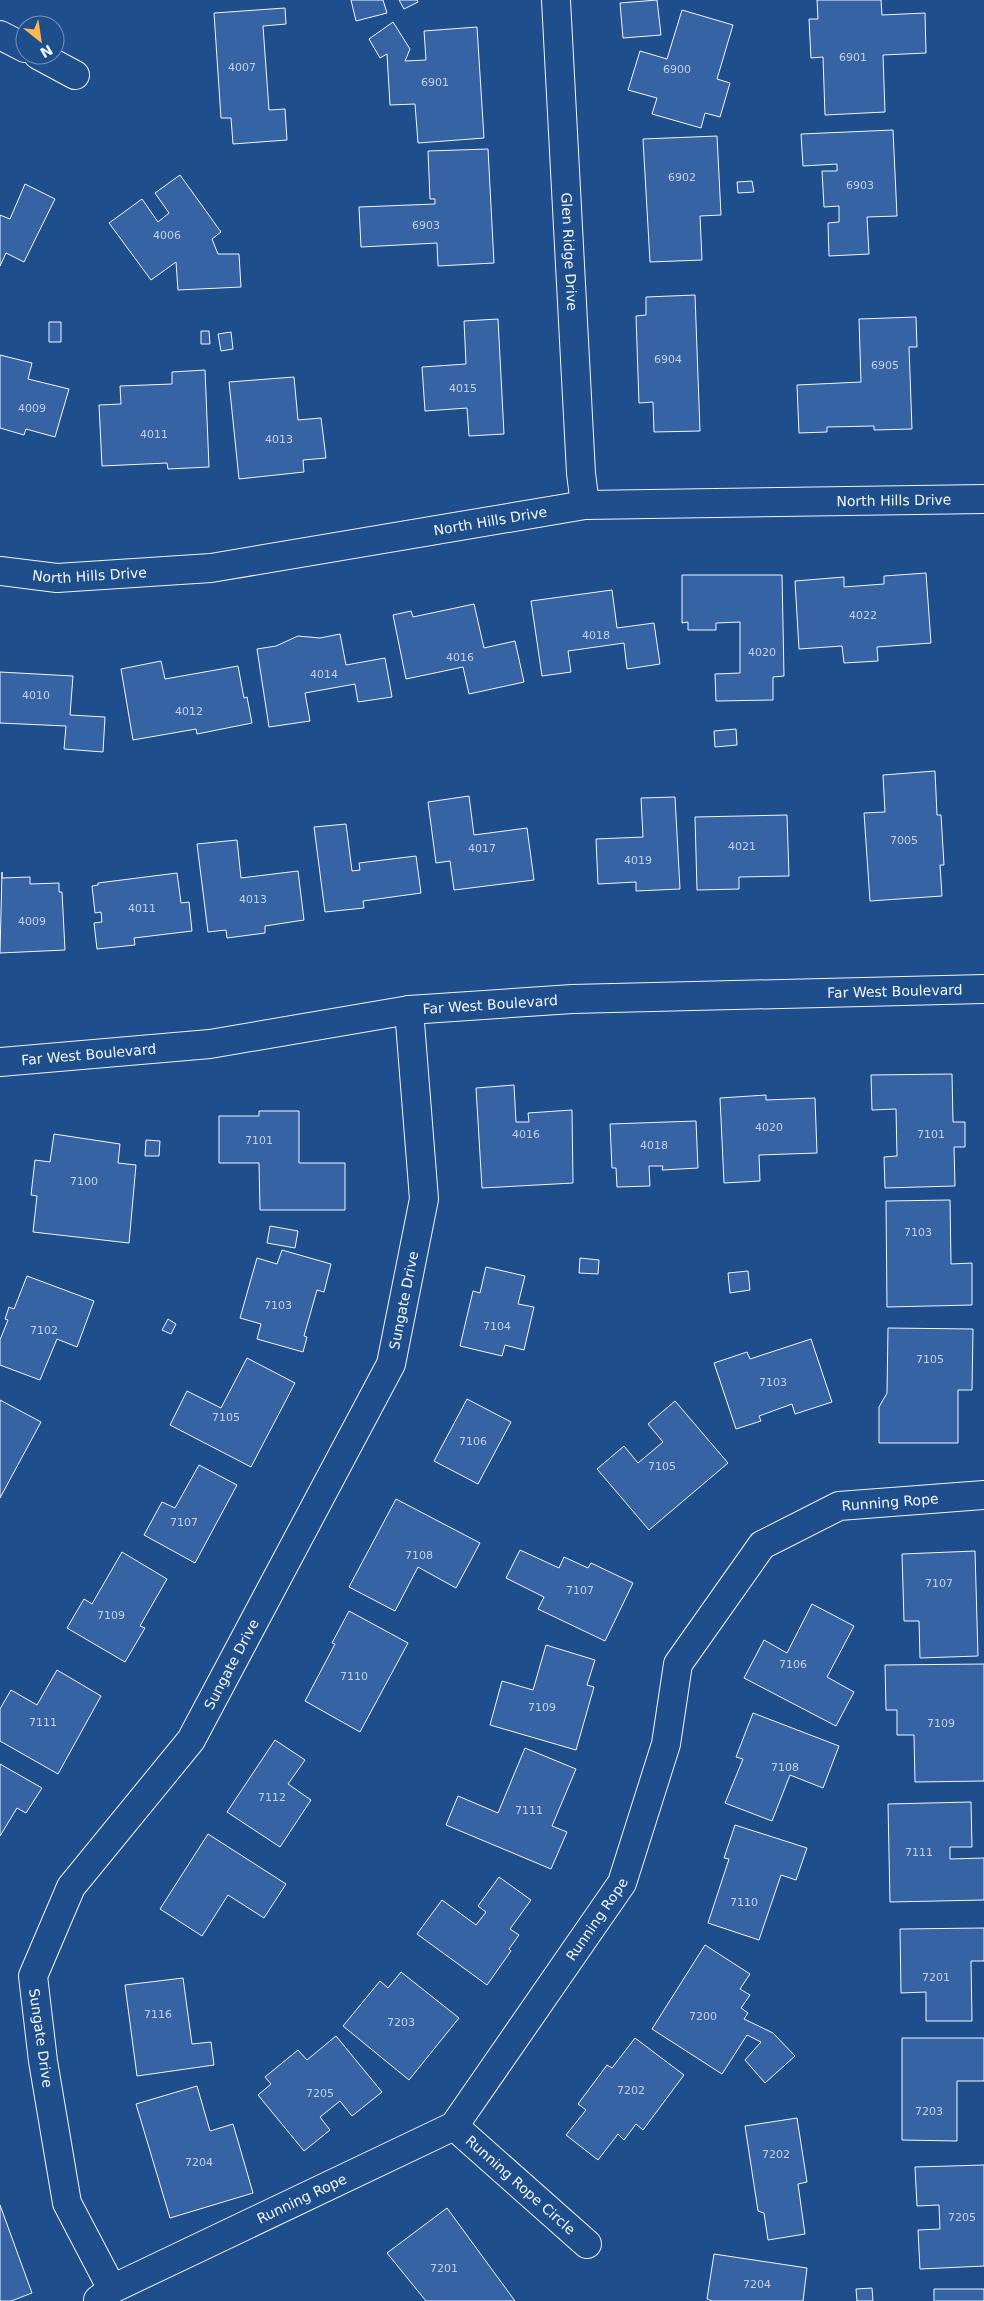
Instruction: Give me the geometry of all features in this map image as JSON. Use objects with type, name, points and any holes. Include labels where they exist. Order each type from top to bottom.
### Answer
[{"type":"street","name":"Glen Ridge Drive","points":[[556,0],[581,473],[585,505]]},
{"type":"street","points":[[0,35],[15,43]]},
{"type":"street","points":[[56,65],[75,75]]},
{"type":"street","name":"North Hills Drive","points":[[0,570],[57,578],[212,568],[585,505],[984,498]]},
{"type":"street","name":"Far West Boulevard","points":[[0,1062],[210,1044],[409,1010],[572,999],[984,989]]},
{"type":"street","name":"Sungate Drive","points":[[105,2295],[67,2203],[43,2061],[32,1976],[71,1887],[191,1740],[391,1364],[424,1199],[409,1010]]},
{"type":"street","name":"Running Rope","points":[[105,2295],[454,2126],[622,1883],[666,1744],[678,1664],[762,1545],[839,1506],[984,1495]]},
{"type":"street","name":"Running Rope Circle","points":[[454,2126],[587,2244]]},
{"type":"building","points":[[351,0],[383,0],[387,13],[356,21]]},
{"type":"building","points":[[399,0],[417,0],[418,2],[404,9]]},
{"type":"building","points":[[657,0],[661,35],[623,38],[620,3]]},
{"type":"building","points":[[817,0],[881,0],[882,15],[925,13],[926,53],[883,55],[885,112],[825,115],[823,57],[811,58],[809,19],[818,19]]},
{"type":"building","points":[[285,8],[286,24],[263,26],[269,110],[285,109],[287,140],[233,144],[231,118],[221,118],[214,13]]},
{"type":"building","points":[[682,10],[733,25],[717,79],[730,83],[720,117],[705,113],[701,128],[652,114],[657,98],[628,90],[640,51],[667,59]]},
{"type":"building","points":[[393,22],[410,49],[405,61],[426,60],[424,31],[477,27],[484,138],[418,143],[415,104],[390,105],[387,54],[380,58],[369,39]]},
{"type":"building","points":[[893,130],[897,216],[867,217],[869,254],[829,256],[828,223],[839,222],[839,206],[824,207],[822,171],[837,171],[837,164],[803,166],[801,134]]},
{"type":"building","points":[[717,136],[721,215],[700,216],[702,260],[650,262],[643,139]]},
{"type":"building","points":[[488,149],[494,263],[438,266],[437,243],[361,247],[359,207],[435,204],[435,199],[430,199],[428,151]]},
{"type":"building","points":[[180,175],[221,232],[212,239],[218,254],[239,254],[241,287],[178,290],[176,262],[151,280],[109,223],[142,199],[158,222],[169,213],[155,193]]},
{"type":"building","points":[[752,181],[754,192],[738,193],[737,182]]},
{"type":"building","points":[[25,184],[55,199],[24,262],[6,253],[0,266],[0,215],[10,219]]},
{"type":"building","points":[[695,295],[700,431],[654,432],[653,402],[639,403],[636,316],[646,315],[646,297]]},
{"type":"building","points":[[916,317],[917,347],[909,347],[912,429],[874,430],[874,426],[827,427],[827,432],[799,433],[797,385],[861,382],[859,319]]},
{"type":"building","points":[[498,319],[504,434],[469,436],[467,408],[425,411],[422,367],[466,364],[464,321]]},
{"type":"building","points":[[49,322],[61,322],[61,342],[49,342]]},
{"type":"building","points":[[201,331],[209,331],[210,344],[201,344]]},
{"type":"building","points":[[231,332],[233,349],[221,351],[218,334]]},
{"type":"building","points":[[0,355],[32,363],[28,379],[69,389],[55,437],[26,429],[24,435],[0,428]]},
{"type":"building","points":[[205,370],[209,467],[168,469],[167,463],[102,466],[99,405],[121,404],[120,386],[172,384],[172,372]]},
{"type":"building","points":[[294,377],[298,420],[321,418],[326,458],[303,460],[304,472],[239,479],[229,382]]},
{"type":"building","points":[[926,573],[931,643],[877,647],[878,661],[844,663],[842,646],[799,649],[795,581],[844,577],[844,587],[884,584],[884,576]]},
{"type":"building","points":[[682,575],[782,575],[784,676],[773,677],[773,700],[716,701],[715,674],[740,673],[740,622],[716,623],[716,630],[688,630],[688,622],[682,623]]},
{"type":"building","points":[[612,590],[617,628],[654,623],[660,664],[627,669],[624,643],[568,651],[571,672],[542,676],[531,601]]},
{"type":"building","points":[[474,604],[484,648],[515,641],[524,682],[469,694],[463,667],[406,679],[393,615],[411,611],[413,617]]},
{"type":"building","points":[[340,634],[346,665],[385,658],[392,697],[358,702],[355,684],[305,693],[310,721],[269,727],[257,649],[276,646],[298,636],[320,638]]},
{"type":"building","points":[[161,661],[165,679],[238,666],[244,698],[247,697],[252,723],[197,734],[196,729],[133,740],[121,669]]},
{"type":"building","points":[[0,672],[73,676],[70,715],[105,717],[103,752],[64,749],[66,726],[0,723]]},
{"type":"building","points":[[736,729],[737,745],[715,747],[714,731]]},
{"type":"building","points":[[935,771],[937,815],[941,815],[944,865],[940,865],[942,896],[870,901],[864,813],[885,812],[883,775]]},
{"type":"building","points":[[469,796],[474,835],[527,828],[534,880],[454,890],[450,861],[436,863],[428,802]]},
{"type":"building","points":[[675,797],[680,889],[636,891],[636,882],[598,884],[596,839],[643,837],[641,798]]},
{"type":"building","points":[[787,815],[789,876],[739,877],[739,889],[697,890],[695,817]]},
{"type":"building","points":[[346,824],[352,871],[360,870],[359,863],[416,856],[421,893],[363,901],[364,908],[325,912],[314,827]]},
{"type":"building","points":[[237,840],[241,878],[298,871],[304,920],[265,926],[265,933],[227,938],[226,930],[208,932],[197,844]]},
{"type":"building","points":[[2,872],[2,878],[30,877],[30,884],[59,883],[59,892],[62,892],[65,950],[0,953]]},
{"type":"building","points":[[177,873],[181,903],[189,902],[192,931],[134,938],[135,945],[97,949],[94,923],[102,922],[101,912],[95,913],[92,886],[98,885],[98,883]]},
{"type":"building","points":[[952,1074],[953,1122],[965,1122],[965,1147],[954,1147],[955,1186],[885,1188],[884,1157],[897,1156],[896,1109],[872,1110],[871,1075]]},
{"type":"building","points":[[514,1085],[516,1122],[529,1122],[528,1113],[572,1110],[573,1183],[482,1188],[476,1088]]},
{"type":"building","points":[[766,1095],[766,1100],[815,1098],[817,1153],[759,1155],[760,1181],[724,1183],[720,1098]]},
{"type":"building","points":[[259,1111],[299,1111],[299,1163],[345,1163],[345,1210],[260,1210],[259,1163],[219,1163],[219,1116],[259,1116]]},
{"type":"building","points":[[696,1121],[698,1168],[662,1170],[663,1166],[649,1166],[650,1186],[617,1187],[616,1168],[612,1168],[610,1124]]},
{"type":"building","points":[[54,1134],[120,1144],[118,1163],[136,1165],[129,1243],[33,1232],[37,1196],[31,1195],[35,1160],[50,1162]]},
{"type":"building","points":[[146,1140],[160,1141],[159,1156],[145,1156]]},
{"type":"building","points":[[950,1200],[951,1264],[972,1263],[972,1305],[887,1307],[886,1201]]},
{"type":"building","points":[[270,1226],[298,1231],[295,1248],[267,1243]]},
{"type":"building","points":[[282,1250],[331,1264],[324,1292],[317,1290],[304,1336],[307,1337],[303,1352],[257,1339],[261,1324],[240,1318],[257,1258],[277,1264]]},
{"type":"building","points":[[580,1258],[599,1260],[598,1274],[579,1273]]},
{"type":"building","points":[[486,1267],[525,1276],[518,1304],[534,1307],[524,1350],[505,1345],[502,1356],[460,1346],[473,1291],[480,1293]]},
{"type":"building","points":[[748,1271],[750,1290],[730,1293],[728,1273]]},
{"type":"building","points":[[27,1276],[94,1301],[77,1347],[57,1339],[40,1380],[0,1365],[0,1340],[8,1320],[5,1319],[9,1307],[14,1309]]},
{"type":"building","points":[[168,1319],[176,1324],[171,1334],[162,1330]]},
{"type":"building","points":[[888,1328],[973,1329],[972,1390],[958,1390],[958,1443],[879,1443],[879,1407],[887,1393]]},
{"type":"building","points":[[811,1339],[832,1402],[795,1414],[792,1404],[759,1416],[761,1421],[736,1429],[714,1363],[747,1352],[750,1359]]},
{"type":"building","points":[[247,1358],[295,1383],[251,1467],[170,1425],[187,1391],[221,1408]]},
{"type":"building","points":[[467,1399],[511,1422],[478,1484],[434,1461]]},
{"type":"building","points":[[0,1400],[41,1422],[0,1498]]},
{"type":"building","points":[[675,1401],[728,1463],[649,1530],[597,1469],[624,1446],[638,1463],[663,1442],[648,1424]]},
{"type":"building","points":[[199,1465],[237,1485],[195,1563],[144,1535],[162,1502],[175,1508]]},
{"type":"building","points":[[396,1499],[480,1543],[456,1588],[418,1567],[395,1611],[349,1587]]},
{"type":"building","points":[[520,1550],[559,1568],[564,1557],[588,1568],[591,1563],[633,1583],[605,1641],[538,1609],[544,1597],[506,1578]]},
{"type":"building","points":[[975,1551],[978,1656],[920,1658],[919,1621],[904,1621],[902,1554]]},
{"type":"building","points":[[122,1552],[167,1579],[140,1626],[145,1628],[125,1662],[67,1628],[84,1599],[92,1604]]},
{"type":"building","points":[[812,1604],[854,1626],[827,1677],[854,1692],[836,1726],[744,1678],[764,1640],[787,1653]]},
{"type":"building","points":[[349,1611],[408,1643],[360,1732],[305,1701],[335,1644],[332,1643]]},
{"type":"building","points":[[546,1645],[595,1660],[587,1685],[594,1687],[576,1750],[490,1725],[502,1681],[533,1690]]},
{"type":"building","points":[[984,1664],[984,1781],[915,1782],[914,1735],[897,1735],[897,1710],[886,1710],[885,1665]]},
{"type":"building","points":[[57,1670],[101,1696],[58,1774],[0,1741],[0,1709],[11,1690],[37,1705]]},
{"type":"building","points":[[753,1713],[839,1746],[823,1788],[790,1775],[772,1821],[725,1803],[743,1759],[736,1757]]},
{"type":"building","points":[[275,1740],[305,1760],[288,1784],[311,1800],[280,1847],[227,1812]]},
{"type":"building","points":[[525,1748],[576,1769],[552,1826],[567,1832],[551,1869],[446,1825],[458,1796],[498,1813]]},
{"type":"building","points":[[0,1764],[42,1788],[26,1813],[17,1808],[0,1836]]},
{"type":"building","points":[[971,1802],[972,1847],[950,1847],[950,1859],[984,1858],[984,1900],[890,1902],[888,1804]]},
{"type":"building","points":[[735,1825],[807,1848],[796,1880],[781,1875],[759,1940],[708,1923],[729,1859],[724,1858]]},
{"type":"building","points":[[208,1834],[286,1884],[264,1918],[228,1895],[202,1936],[160,1909]]},
{"type":"building","points":[[499,1877],[531,1900],[510,1929],[519,1935],[509,1949],[511,1951],[487,1985],[417,1934],[442,1900],[476,1925],[486,1912],[478,1906]]},
{"type":"building","points":[[984,1928],[984,1961],[971,1961],[972,2021],[926,2021],[926,1992],[901,1993],[900,1929]]},
{"type":"building","points":[[705,1945],[750,1974],[740,1989],[750,1995],[741,2008],[748,2013],[744,2019],[773,2033],[795,2056],[765,2083],[745,2060],[761,2042],[747,2035],[722,2074],[652,2029]]},
{"type":"building","points":[[401,1972],[459,2018],[409,2080],[343,2026],[380,1981],[388,1988]]},
{"type":"building","points":[[183,1978],[192,2044],[211,2042],[214,2065],[137,2076],[125,1985]]},
{"type":"building","points":[[336,2036],[382,2092],[352,2116],[340,2101],[320,2117],[330,2130],[304,2151],[258,2095],[271,2084],[265,2077],[298,2050],[307,2060]]},
{"type":"building","points":[[635,2038],[684,2075],[643,2130],[636,2124],[624,2140],[618,2134],[598,2160],[566,2135],[586,2110],[578,2104],[607,2065],[612,2068]]},
{"type":"building","points":[[902,2038],[984,2038],[984,2081],[957,2081],[957,2141],[902,2140]]},
{"type":"building","points":[[197,2086],[210,2131],[233,2124],[253,2193],[170,2218],[136,2104]]},
{"type":"building","points":[[797,2118],[807,2182],[798,2184],[805,2234],[768,2240],[764,2213],[758,2211],[745,2126]]},
{"type":"building","points":[[984,2165],[984,2266],[920,2269],[918,2230],[940,2229],[939,2205],[917,2206],[915,2167]]},
{"type":"building","points":[[0,2205],[32,2293],[11,2301],[0,2301]]},
{"type":"building","points":[[447,2208],[515,2301],[426,2301],[387,2253]]},
{"type":"building","points":[[714,2254],[807,2268],[803,2301],[712,2301],[707,2299]]},
{"type":"building","points":[[872,2288],[873,2301],[857,2301],[856,2289]]},
{"type":"building","points":[[934,2289],[984,2289],[984,2301],[934,2301]]}]
